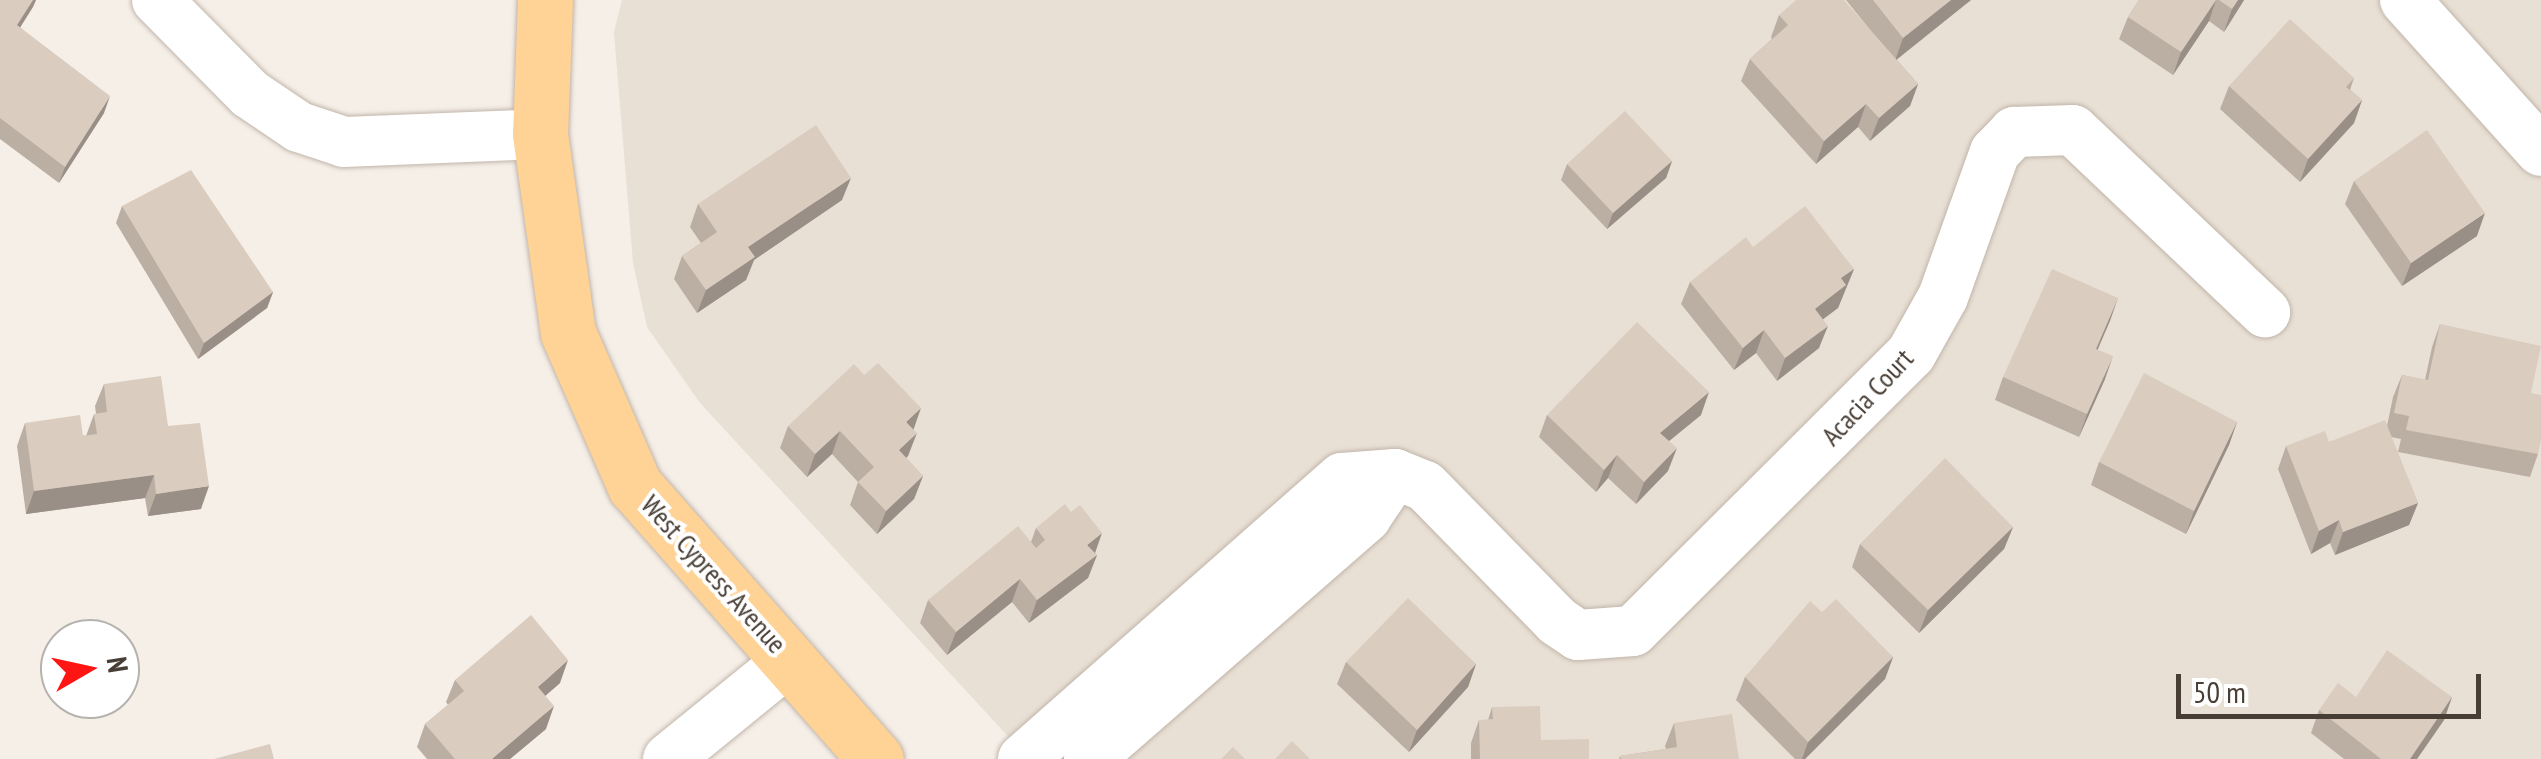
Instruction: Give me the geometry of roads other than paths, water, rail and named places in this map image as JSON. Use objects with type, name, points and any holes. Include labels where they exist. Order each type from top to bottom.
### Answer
[{"type":"main road","name":"West Cypress Avenue","points":[[544,0],[540,134],[568,332],[635,486],[876,759]]},
{"type":"street","points":[[158,0],[250,94],[299,128],[344,142],[540,134]]},
{"type":"street","points":[[2405,0],[2541,151]]},
{"type":"street","name":"Acacia Court","points":[[1023,759],[1366,517],[1395,474],[1425,486],[1557,622],[1578,635],[1633,631],[1911,354],[1943,296],[1995,152],[2014,132],[2074,130],[2265,312]]},
{"type":"street","name":"Acacia Court","points":[[1089,759],[1186,644]]},
{"type":"street","points":[[668,759],[790,660]]}]
